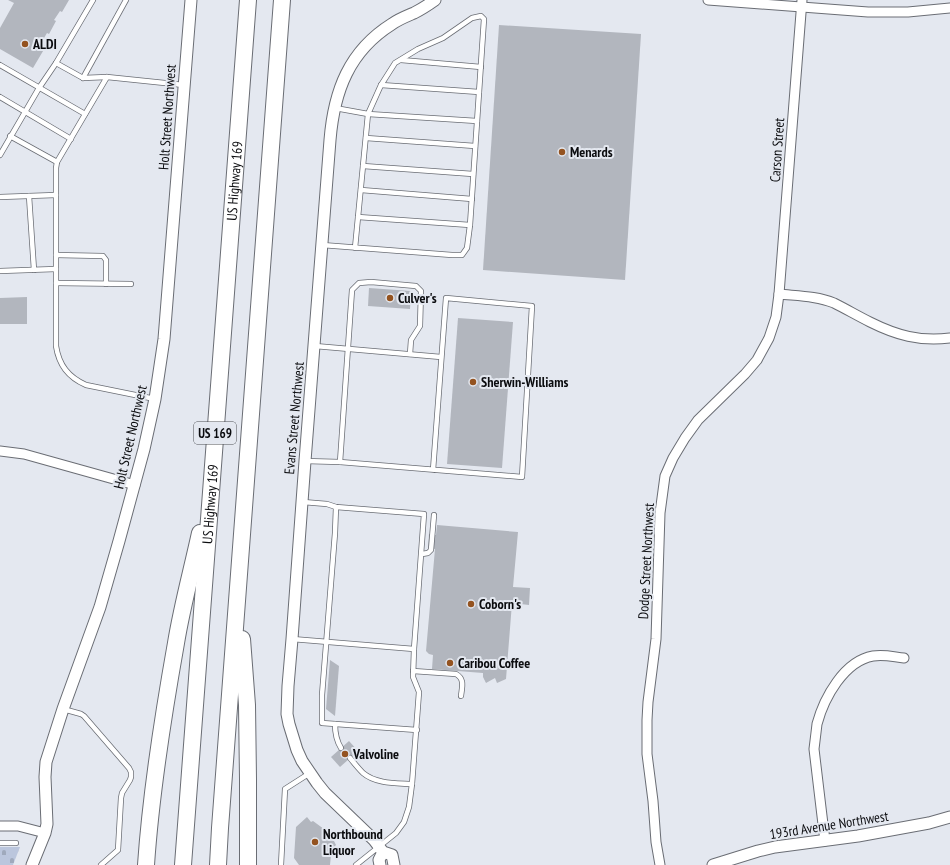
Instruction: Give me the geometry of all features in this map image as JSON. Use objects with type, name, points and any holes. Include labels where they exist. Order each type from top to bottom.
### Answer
[{"type":"highway","name":"US Highway 169","points":[[183,865],[248,0]]},
{"type":"highway","name":"US 169","points":[[218,865],[282,0]]},
{"type":"highway","points":[[146,865],[157,757],[176,642],[212,477]]},
{"type":"highway","points":[[238,586],[247,705],[248,865]]},
{"type":"street","name":"Holt Street Northwest","points":[[32,865],[47,824],[45,776],[46,762],[63,709],[100,607],[135,485],[150,424],[160,372],[166,324],[191,0]]},
{"type":"street","name":"Evans Street Northwest","points":[[394,865],[392,854],[381,849],[325,793],[302,761],[296,750],[287,714],[288,686],[322,245],[335,108],[343,80],[365,46],[394,23],[424,8],[435,0]]},
{"type":"street","points":[[708,0],[802,4],[868,12],[908,12],[950,8]]},
{"type":"street","name":"Carson Street","points":[[780,294],[802,4]]},
{"type":"street","points":[[780,294],[811,296],[833,303],[887,330],[910,337],[940,339],[950,338]]},
{"type":"street","name":"Dodge Street Northwest","points":[[660,865],[656,842],[647,754],[647,720],[656,639],[660,513],[665,476],[673,458],[698,420],[745,374],[757,360],[769,338],[776,317],[780,294]]},
{"type":"street","points":[[0,451],[24,454],[135,485]]},
{"type":"street","points":[[825,841],[814,749],[818,724],[826,700],[839,679],[856,663],[874,656],[884,655],[904,658]]},
{"type":"street","name":"193rd Avenue Northwest","points":[[713,865],[776,847],[858,836],[929,823],[950,817]]},
{"type":"street","points":[[0,826],[18,826],[45,832]]},
{"type":"street","points":[[380,865],[379,860],[381,849]]},
{"type":"lane","points":[[0,155],[10,136],[56,63],[93,0]]},
{"type":"lane","points":[[82,78],[126,0]]},
{"type":"lane","points":[[322,245],[355,248],[452,255],[462,255],[467,248],[472,199],[484,19],[481,16],[472,18],[443,38],[418,49],[395,63],[382,85],[368,114],[355,248]]},
{"type":"lane","points":[[400,60],[481,67]]},
{"type":"lane","points":[[56,63],[82,78],[107,77],[184,85]]},
{"type":"lane","points":[[0,65],[85,114]]},
{"type":"lane","points":[[107,77],[57,162],[57,354],[68,373],[77,381],[86,385],[155,399]]},
{"type":"lane","points":[[382,85],[479,92]]},
{"type":"lane","points":[[0,97],[71,139]]},
{"type":"lane","points":[[335,108],[368,114],[477,121]]},
{"type":"lane","points":[[10,136],[57,162]]},
{"type":"lane","points":[[366,138],[475,146]]},
{"type":"lane","points":[[363,166],[473,174]]},
{"type":"lane","points":[[360,190],[472,199]]},
{"type":"lane","points":[[0,197],[56,195]]},
{"type":"lane","points":[[29,196],[34,270]]},
{"type":"lane","points":[[358,217],[470,225]]},
{"type":"lane","points":[[56,255],[103,256],[106,260],[106,284]]},
{"type":"lane","points":[[0,271],[56,268]]},
{"type":"lane","points":[[340,462],[352,290],[359,283],[371,282],[416,286],[422,292],[420,326],[411,340],[410,354]]},
{"type":"lane","points":[[56,283],[131,284]]},
{"type":"lane","points":[[305,461],[340,462],[433,470],[522,477],[532,306],[446,298],[433,470]]},
{"type":"lane","points":[[315,346],[441,357]]},
{"type":"lane","points":[[303,502],[424,514],[412,677],[419,692],[417,730],[409,807],[404,822],[396,833],[381,849],[356,865]]},
{"type":"lane","points":[[336,506],[322,694],[322,723],[417,730]]},
{"type":"lane","points":[[422,554],[428,553],[431,550],[434,515]]},
{"type":"lane","points":[[292,638],[414,649]]},
{"type":"lane","points":[[413,671],[456,674],[462,679],[461,696]]},
{"type":"lane","points":[[63,709],[84,716],[131,772],[130,780],[122,793],[118,850],[101,865]]},
{"type":"lane","points":[[336,724],[336,738],[341,748]]},
{"type":"lane","points":[[350,758],[363,773],[376,780],[412,784]]},
{"type":"lane","points":[[280,865],[285,788],[310,773]]},
{"type":"lane","points":[[0,843],[16,844]]},
{"type":"green space","points":[[0,847],[20,847],[13,865],[0,865]]},
{"type":"building","points":[[8,0],[69,0],[62,12],[60,11],[54,20],[56,21],[49,34],[47,33],[41,43],[46,46],[33,68],[0,49],[0,28],[14,3]]},
{"type":"building","name":"Menards","points":[[499,25],[641,34],[625,280],[483,270]]},
{"type":"building","name":"Culver's","points":[[369,288],[411,291],[410,309],[368,306]]},
{"type":"building","points":[[27,297],[27,324],[0,324],[0,298]]},
{"type":"building","points":[[458,318],[513,322],[502,468],[447,464]]},
{"type":"building","name":"Coborn's","points":[[437,525],[518,532],[513,587],[530,588],[529,605],[512,603],[506,679],[497,683],[495,678],[486,683],[483,673],[432,669],[433,655],[426,651],[435,549],[428,548],[429,534],[436,535]]},
{"type":"building","points":[[330,660],[339,666],[335,716],[326,709]]},
{"type":"building","name":"Valvoline","points":[[349,741],[358,751],[340,767],[331,757]]},
{"type":"building","name":"Northbound Liquor","points":[[307,817],[311,822],[313,821],[328,832],[338,849],[331,855],[330,865],[299,865],[294,858],[296,827]]},
{"type":"place","name":"ALDI","points":[[25,44]]},
{"type":"place","name":"Menards","points":[[562,152]]},
{"type":"place","name":"Culver's","points":[[390,298]]},
{"type":"place","name":"Sherwin-Williams","points":[[473,382]]},
{"type":"place","name":"Coborn's","points":[[471,604]]},
{"type":"place","name":"Caribou Coffee","points":[[450,663]]},
{"type":"place","name":"Valvoline","points":[[345,754]]},
{"type":"place","name":"Northbound Liquor","points":[[315,842]]}]
